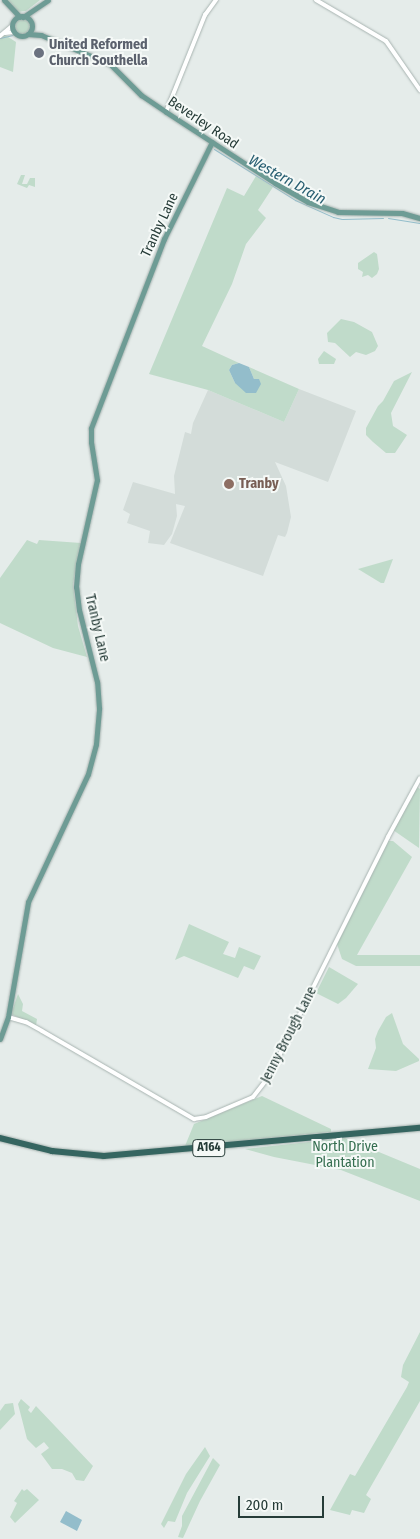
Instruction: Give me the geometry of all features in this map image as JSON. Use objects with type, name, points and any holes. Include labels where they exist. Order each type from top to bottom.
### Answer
[{"type":"highway","name":"A164","points":[[0,1138],[52,1151],[104,1156],[420,1128]]},
{"type":"main road","points":[[4,0],[10,9],[13,27]]},
{"type":"main road","points":[[13,27],[22,17],[33,12],[48,0]]},
{"type":"main road","name":"Beverley Road","points":[[10,9],[31,24],[41,35]]},
{"type":"main road","points":[[28,34],[33,12]]},
{"type":"main road","name":"Beverley Road","points":[[13,27],[21,36],[28,34],[41,35],[110,64],[141,95],[308,202],[338,212],[402,213],[420,218]]},
{"type":"main road","name":"Tranby Lane","points":[[0,1039],[8,1017],[28,902],[88,774],[96,744],[99,708],[97,682],[78,610],[76,587],[78,564],[97,480],[91,442],[91,428],[161,246],[212,142]]},
{"type":"street","points":[[166,112],[205,15],[216,0]]},
{"type":"street","points":[[316,0],[386,41],[420,90]]},
{"type":"street","points":[[0,36],[13,27]]},
{"type":"street","name":"Jenny Brough Lane","points":[[8,1017],[26,1022],[194,1119],[206,1117],[253,1097],[262,1089],[388,837],[420,778]]},
{"type":"shaded area","name":"Tranby","points":[[299,389],[356,411],[328,482],[275,462],[286,486],[291,517],[285,537],[278,535],[263,576],[170,543],[185,506],[176,504],[177,516],[172,534],[164,545],[148,543],[150,531],[127,523],[130,514],[123,510],[133,482],[175,494],[174,476],[185,432],[191,434],[193,423],[208,390],[284,422]]},
{"type":"green space","points":[[7,0],[40,0],[26,11],[15,12]]},
{"type":"green space","points":[[22,18],[30,26],[22,34],[14,26]]},
{"type":"green space","points":[[5,35],[16,42],[13,72],[0,67],[0,38]]},
{"type":"green space","points":[[21,175],[25,175],[22,184],[27,184],[30,178],[35,178],[35,187],[29,185],[27,188],[17,184]]},
{"type":"green space","points":[[256,176],[273,187],[258,210],[266,218],[246,244],[232,284],[202,346],[239,363],[232,365],[229,370],[235,383],[254,379],[249,367],[299,389],[284,422],[208,390],[149,374],[227,188],[244,196]]},
{"type":"green space","points":[[374,252],[377,254],[379,269],[377,274],[372,278],[368,275],[362,277],[363,272],[358,269],[358,263]]},
{"type":"green space","points":[[341,319],[354,322],[372,332],[378,346],[375,351],[366,355],[356,352],[350,357],[335,343],[328,342],[327,333]]},
{"type":"green space","points":[[324,351],[336,359],[334,364],[319,364],[318,359]]},
{"type":"green space","points":[[412,372],[391,413],[393,426],[407,435],[395,453],[386,453],[366,435],[366,428],[394,381]]},
{"type":"green space","points":[[27,540],[37,544],[39,540],[81,543],[73,584],[78,626],[87,657],[53,648],[0,623],[0,578]]},
{"type":"green space","points":[[393,559],[384,583],[358,569]]},
{"type":"green space","points":[[416,786],[420,789],[419,848],[393,830]]},
{"type":"green space","points":[[388,841],[393,841],[412,857],[357,955],[420,955],[420,966],[356,966],[342,959],[337,944]]},
{"type":"green space","points":[[189,924],[229,942],[223,954],[235,958],[239,947],[261,956],[254,970],[244,966],[238,978],[184,956],[175,960]]},
{"type":"green space","points":[[329,967],[358,984],[338,1004],[316,993]]},
{"type":"green space","points":[[18,994],[23,1004],[22,1011],[37,1019],[36,1026],[11,1014]]},
{"type":"green space","points":[[392,1013],[403,1044],[419,1061],[396,1071],[368,1069],[376,1048],[375,1039],[378,1031],[386,1017]]},
{"type":"green space","name":"North Drive Plantation","points":[[262,1096],[331,1129],[331,1132],[185,1146],[194,1124]]},
{"type":"green space","name":"North Drive Plantation","points":[[345,1138],[420,1169],[420,1201],[341,1170],[274,1157],[245,1149]]},
{"type":"green space","points":[[420,1332],[420,1401],[366,1495],[371,1499],[364,1513],[352,1510],[350,1515],[330,1510],[350,1474],[355,1476],[407,1387],[409,1382],[401,1377],[403,1365]]},
{"type":"green space","points":[[21,1399],[30,1407],[28,1410],[31,1413],[36,1406],[93,1466],[84,1481],[76,1480],[72,1473],[62,1469],[52,1469],[41,1454],[49,1448],[44,1442],[36,1448],[27,1439],[18,1404]]},
{"type":"green space","points":[[13,1403],[15,1414],[0,1430],[0,1411],[5,1404]]},
{"type":"green space","points":[[205,1447],[210,1456],[187,1493],[175,1522],[168,1521],[164,1528],[161,1524],[186,1474]]},
{"type":"green space","points":[[213,1458],[220,1465],[200,1501],[183,1538],[178,1537],[182,1526],[182,1516]]},
{"type":"green space","points":[[22,1489],[24,1491],[27,1489],[39,1500],[15,1523],[10,1517],[17,1503],[14,1501]]},
{"type":"water","points":[[239,363],[249,367],[254,379],[259,379],[261,384],[256,393],[246,393],[235,383],[229,370],[232,365]]},
{"type":"water","points":[[66,1511],[82,1520],[77,1531],[60,1522]]},
{"type":"waterway","points":[[0,38],[13,35]]},
{"type":"waterway","name":"Western Drain","points":[[214,149],[295,200],[333,217],[342,219],[383,218]]},
{"type":"waterway","name":"Western Drain","points":[[388,218],[420,223]]},
{"type":"place","name":"United Reformed Church Southella","points":[[39,53]]},
{"type":"place","name":"Tranby","points":[[229,484]]}]
